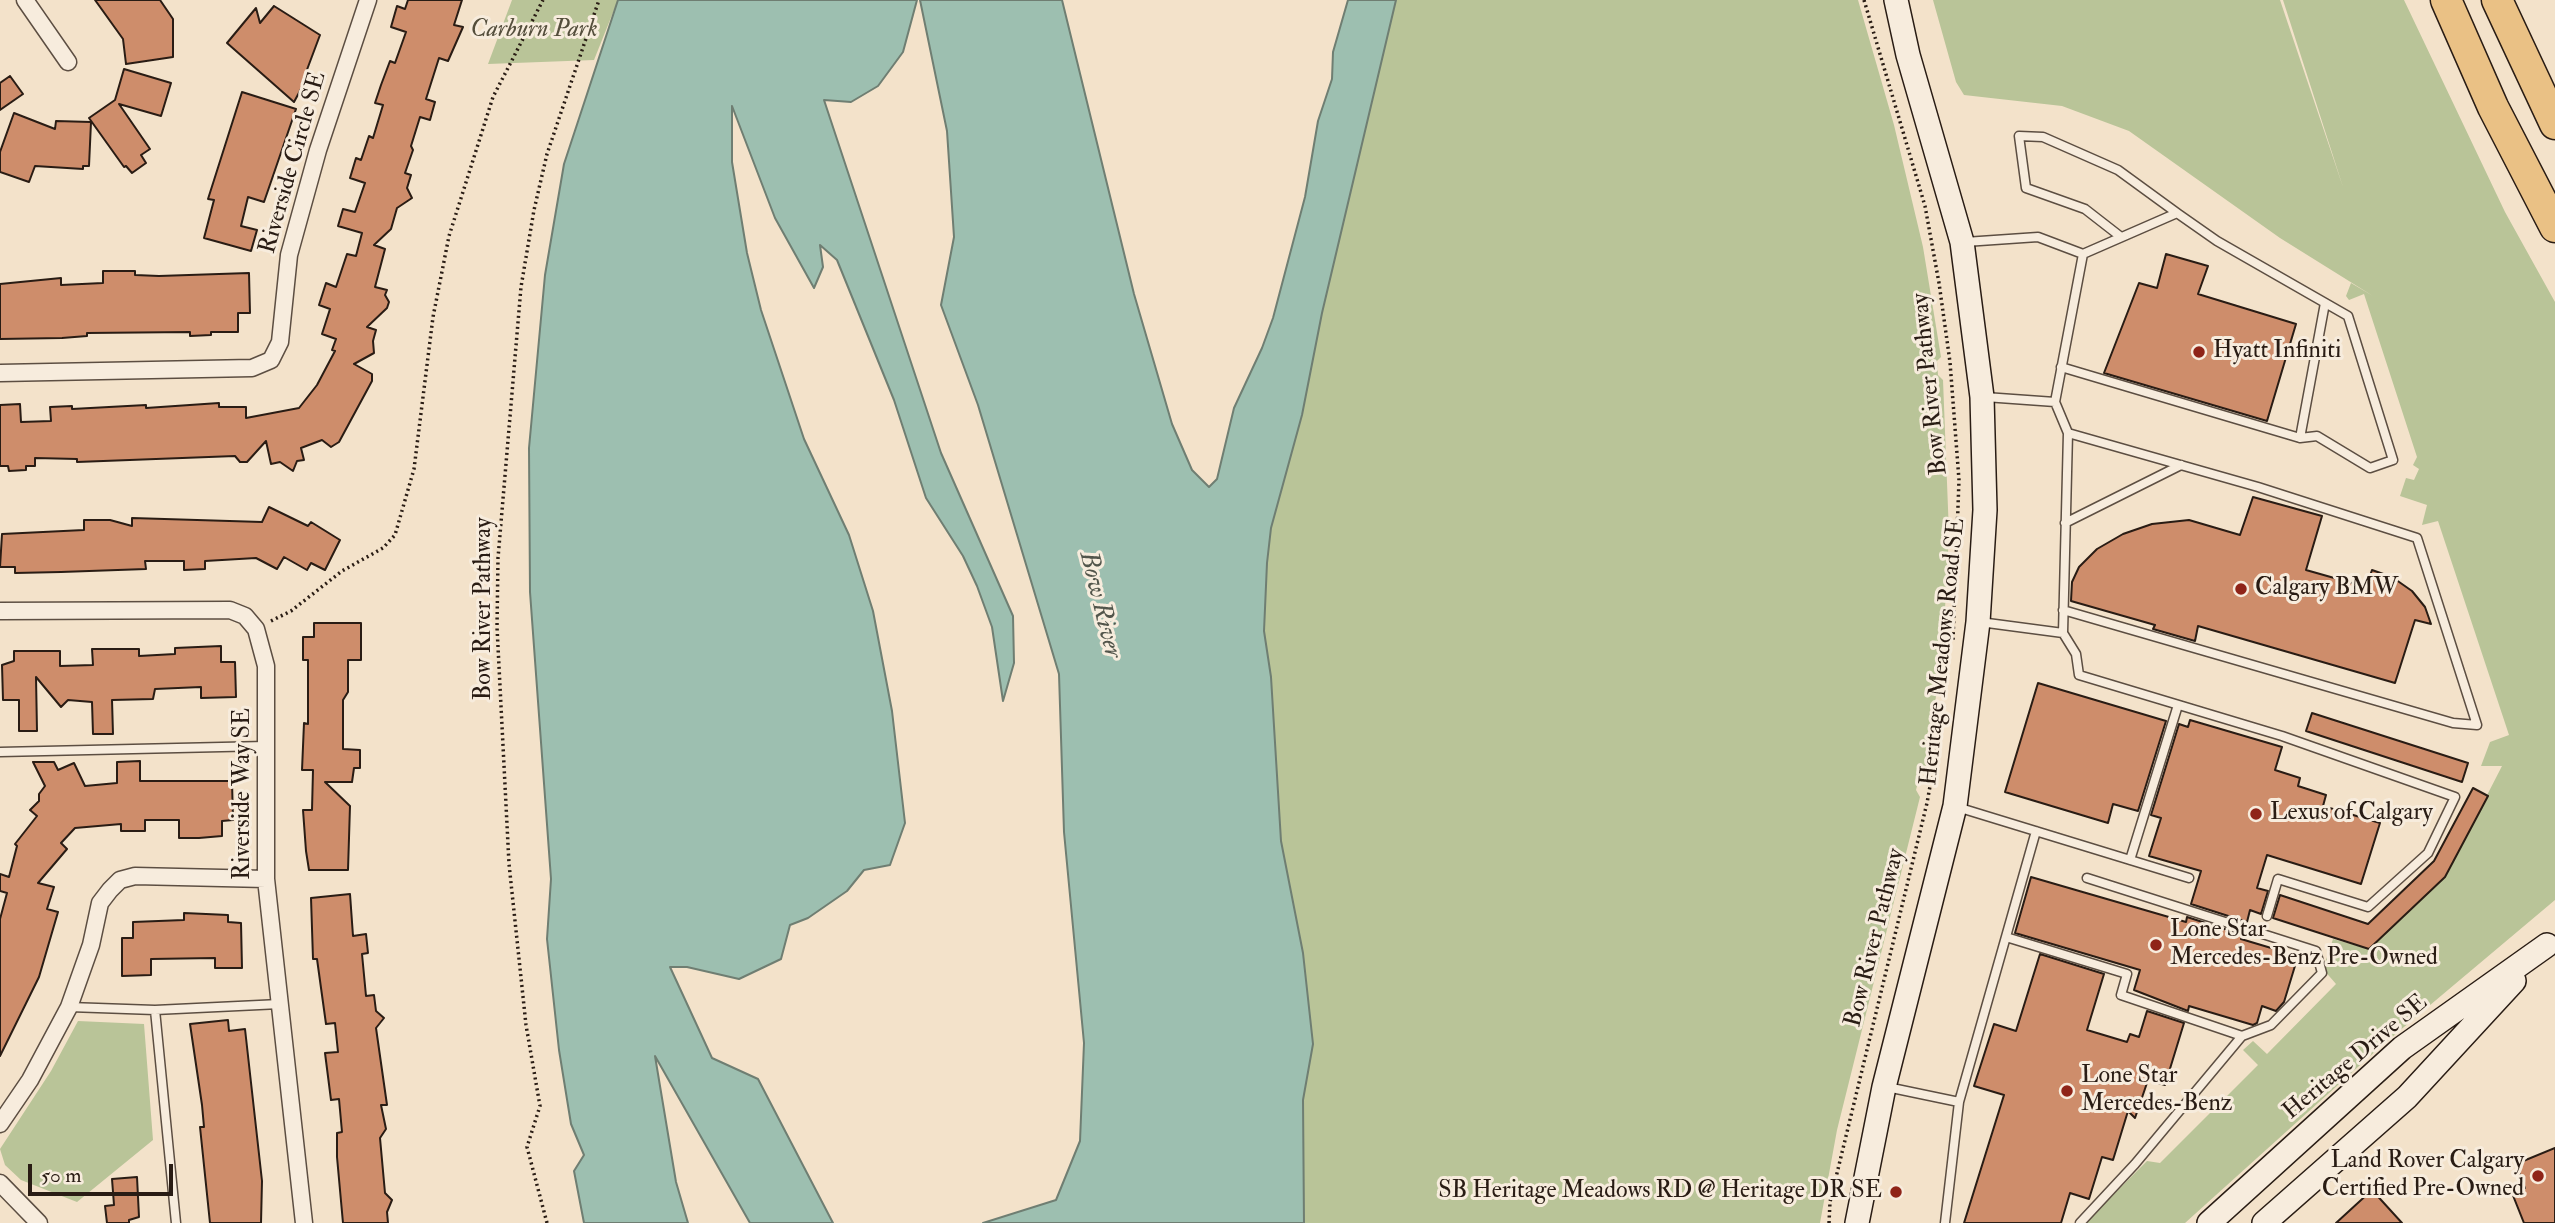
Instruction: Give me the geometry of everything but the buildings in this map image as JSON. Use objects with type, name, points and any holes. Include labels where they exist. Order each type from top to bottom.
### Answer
[{"type":"highway","points":[[2435,0],[2555,227]]},
{"type":"highway","points":[[2446,0],[2493,107]]},
{"type":"highway","points":[[2497,0],[2555,124]]},
{"type":"main road","name":"Heritage Meadows Road SE","points":[[1857,1223],[1884,1087],[1955,806],[1978,622],[1985,510],[1982,397],[1962,242],[1908,55],[1896,0]]},
{"type":"main road","name":"Heritage Drive SE","points":[[2209,1223],[2402,1048],[2551,942]]},
{"type":"main road","name":"Heritage Drive SE","points":[[2264,1223],[2407,1097],[2551,942]]},
{"type":"street","points":[[24,0],[68,62]]},
{"type":"street","name":"Riverside Circle SE","points":[[0,373],[251,368],[262,366],[271,360],[280,342],[289,255],[318,150],[368,0]]},
{"type":"street","points":[[0,611],[230,610],[246,616],[256,629]]},
{"type":"street","name":"Riverside Way SE","points":[[256,629],[266,666],[266,880],[304,1223]]},
{"type":"street","points":[[0,1124],[30,1080],[69,1007],[91,945],[100,903],[120,880],[135,876],[266,880]]},
{"type":"street","points":[[0,1183],[39,1223]]},
{"type":"lane","points":[[2062,367],[2300,438],[2317,436],[2370,468],[2393,460],[2348,317],[2217,241],[2118,170],[2043,137],[2019,136],[2026,188],[2085,209],[2121,237]]},
{"type":"lane","points":[[1962,242],[2038,237],[2083,254],[2177,213]]},
{"type":"lane","points":[[2083,254],[2055,402],[2068,433],[2063,633],[2076,654],[2079,675],[2283,736],[2455,797],[2428,853],[2368,907],[2278,879],[2267,916]]},
{"type":"lane","points":[[2300,438],[2325,303]]},
{"type":"lane","points":[[1982,397],[2055,402]]},
{"type":"lane","points":[[2063,610],[2453,723],[2477,725],[2417,538],[2068,433]]},
{"type":"lane","points":[[2066,523],[2181,465]]},
{"type":"lane","points":[[1978,622],[2063,633]]},
{"type":"lane","points":[[2130,860],[2178,705]]},
{"type":"lane","points":[[0,752],[266,746]]},
{"type":"lane","points":[[1955,806],[2189,878]]},
{"type":"lane","points":[[1945,1223],[1959,1102],[2036,831]]},
{"type":"lane","points":[[2080,1223],[2134,1164],[2242,1036],[2271,1025],[2322,972],[2316,951],[2087,878]]},
{"type":"lane","points":[[2006,937],[2127,974],[2121,995],[2242,1036]]},
{"type":"lane","points":[[69,1007],[155,1010],[280,1004]]},
{"type":"lane","points":[[155,1010],[176,1223]]},
{"type":"lane","points":[[1884,1087],[1959,1102]]},
{"type":"path","points":[[256,629],[291,611],[342,570],[383,548],[394,536],[414,469],[433,317],[449,236],[493,97],[543,0]]},
{"type":"path","name":"Bow River Pathway","points":[[547,1223],[527,1147],[540,1106],[526,1025],[509,864],[497,627],[498,558],[521,287],[534,211],[547,154],[599,0]]},
{"type":"path","name":"Bow River Pathway","points":[[1864,0],[1925,206],[1941,296],[1950,362],[1959,480],[1952,645]]},
{"type":"path","name":"Bow River Pathway","points":[[1829,1223],[1830,1202],[1927,803],[1945,697]]},
{"type":"green space","name":"Carburn Park","points":[[512,0],[618,0],[594,60],[488,64]]},
{"type":"green space","points":[[1396,0],[1858,0],[1894,125],[1923,247],[1941,357],[1937,361],[1938,375],[1943,380],[1949,534],[1943,646],[1926,768],[1920,774],[1916,790],[1920,797],[1837,1130],[1820,1223],[1304,1223],[1303,1100],[1313,1044],[1303,953],[1281,841],[1271,677],[1264,631],[1267,563],[1271,528],[1302,415],[1322,313]]},
{"type":"green space","points":[[1933,0],[2280,0],[2343,187],[2283,0],[2404,0],[2505,212],[2555,302],[2555,900],[2379,1048],[2185,1223],[2085,1223],[2147,1161],[2160,1163],[2258,1065],[2243,1050],[2253,1041],[2267,1054],[2336,984],[2323,969],[2333,939],[2369,949],[2445,877],[2502,766],[2481,766],[2490,742],[2509,735],[2438,521],[2422,525],[2427,505],[2400,496],[2406,478],[2414,480],[2419,469],[2413,465],[2417,457],[2364,294],[2349,300],[2346,296],[2351,283],[2373,296],[2280,238],[2129,131],[2062,106],[1964,95],[1956,82]]},
{"type":"green space","points":[[78,1021],[144,1024],[153,1140],[77,1202],[21,1180],[5,1165],[0,1149],[51,1071]]},
{"type":"water","points":[[618,0],[917,0],[903,52],[878,86],[851,102],[824,100],[941,453],[1013,616],[1014,663],[1003,701],[992,627],[977,586],[963,556],[926,498],[894,400],[837,260],[820,245],[823,267],[814,288],[775,218],[732,106],[732,162],[747,253],[761,310],[804,439],[849,535],[873,611],[892,711],[905,823],[890,865],[864,870],[847,891],[808,918],[790,925],[781,959],[739,979],[687,967],[670,967],[712,1058],[758,1079],[833,1223],[750,1223],[655,1056],[676,1182],[688,1223],[584,1223],[574,1171],[584,1155],[571,1124],[559,1050],[547,939],[551,879],[530,592],[529,448],[545,275],[564,164]]},
{"type":"water","name":"Bow River","points":[[920,0],[1062,0],[1134,294],[1172,424],[1192,470],[1209,487],[1217,479],[1234,408],[1273,318],[1305,197],[1318,121],[1332,79],[1333,52],[1348,0],[1396,0],[1322,313],[1302,415],[1271,528],[1267,563],[1264,631],[1271,677],[1281,841],[1303,953],[1313,1044],[1303,1100],[1304,1223],[983,1223],[1056,1200],[1080,1141],[1084,1043],[1064,832],[1059,674],[978,405],[941,305],[954,237],[947,131]]},
{"type":"place","name":"Hyatt Infiniti","points":[[2199,352]]},
{"type":"place","name":"Calgary BMW","points":[[2241,589]]},
{"type":"place","name":"Lexus of Calgary","points":[[2256,814]]},
{"type":"place","name":"Lone Star Mercedes-Benz Pre-Owned","points":[[2156,945]]},
{"type":"place","name":"Lone Star Mercedes-Benz","points":[[2067,1091]]},
{"type":"place","name":"Land Rover Calgary Certified Pre-Owned","points":[[2538,1176]]},
{"type":"place","name":"SB Heritage Meadows RD @ Heritage DR SE","points":[[1896,1192]]}]
